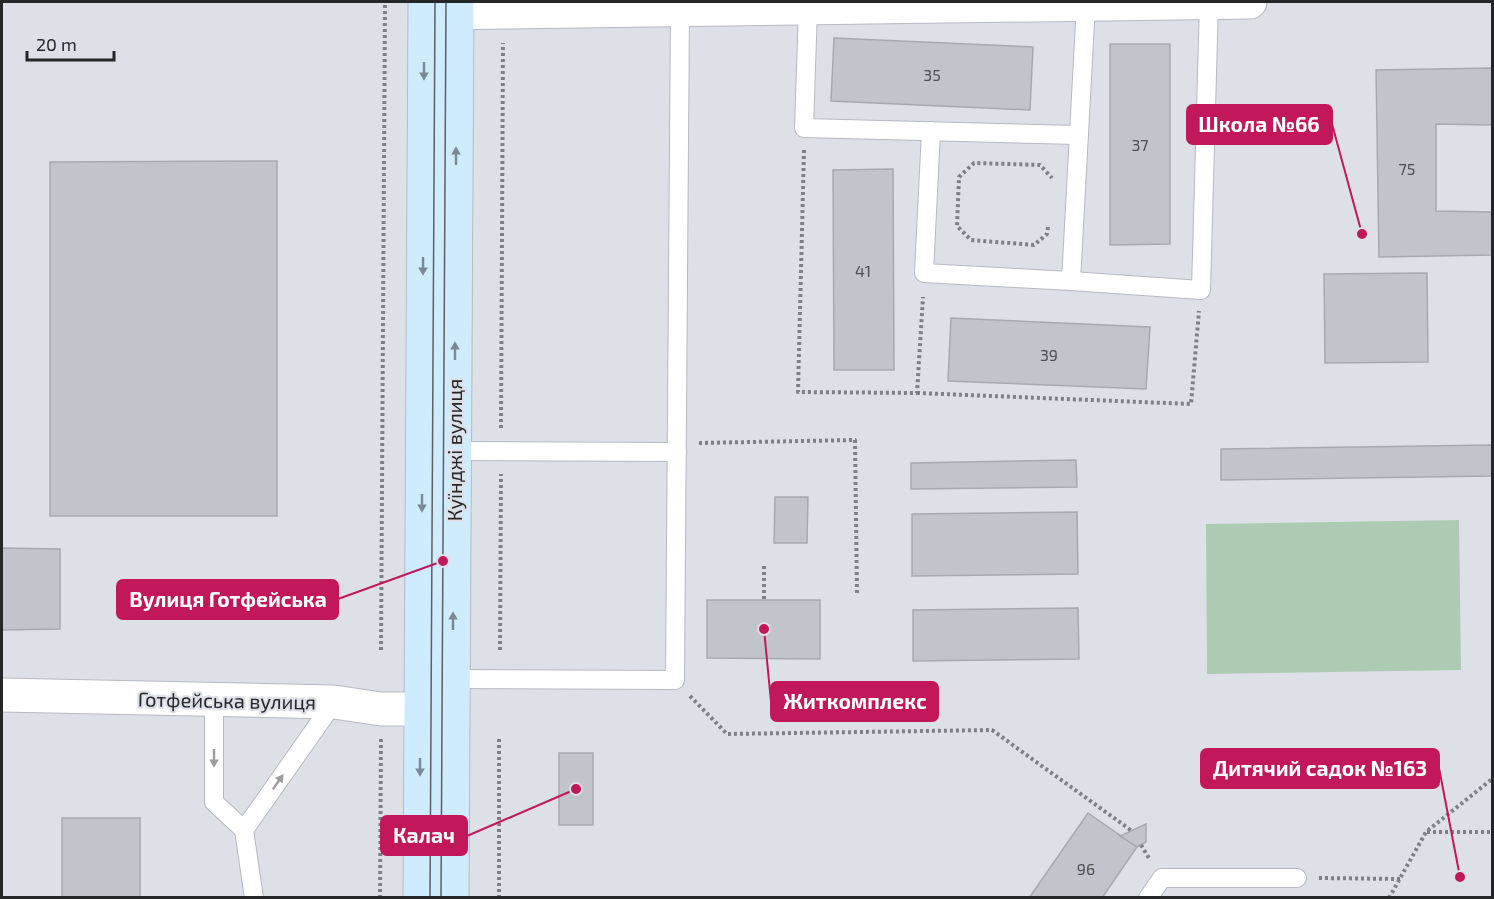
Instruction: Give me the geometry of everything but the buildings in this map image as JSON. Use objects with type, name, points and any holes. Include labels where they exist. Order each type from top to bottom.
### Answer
[{"type":"main road","name":"Куїнджі вулиця","points":[[420,897],[424,7]]},
{"type":"main road","name":"Куїнджі вулиця","points":[[452,897],[457,7]]},
{"type":"street","points":[[424,7],[680,9],[741,5],[808,8],[1250,2]]},
{"type":"street","name":"Готфейська вулиця","points":[[2,695],[333,702],[381,709],[421,694],[453,694]]},
{"type":"lane","points":[[931,131],[924,273],[1201,290],[1209,2]]},
{"type":"lane","points":[[1071,281],[1086,4]]},
{"type":"lane","points":[[808,8],[804,128],[1079,135]]},
{"type":"lane","points":[[453,694],[675,680],[680,9]]},
{"type":"lane","points":[[422,451],[501,452],[677,448]]},
{"type":"lane","points":[[214,700],[214,802],[244,830],[254,897]]},
{"type":"lane","points":[[244,830],[333,702]]},
{"type":"lane","points":[[1148,897],[1162,878],[1297,878]]},
{"type":"path","points":[[381,650],[385,2]]},
{"type":"path","points":[[500,650],[503,42]]},
{"type":"path","points":[[804,128],[798,392],[917,393],[1191,404],[1201,290]]},
{"type":"path","points":[[974,163],[1040,165],[1052,178],[1050,206],[1047,234],[1034,245],[971,240],[957,226],[959,177],[974,163]]},
{"type":"path","points":[[1050,206],[1074,208]]},
{"type":"path","points":[[917,393],[924,273]]},
{"type":"path","points":[[677,448],[855,440],[857,594]]},
{"type":"path","points":[[764,566],[764,599]]},
{"type":"path","points":[[675,680],[727,734],[992,730],[1132,831]]},
{"type":"path","points":[[380,897],[381,738]]},
{"type":"path","points":[[499,897],[500,739]]},
{"type":"path","points":[[1389,897],[1426,832],[1492,779]]},
{"type":"path","points":[[1426,832],[1492,832]]},
{"type":"path","points":[[1297,878],[1400,879]]},
{"type":"green space","points":[[1459,520],[1461,670],[1207,674],[1206,524]]},
{"type":"tram line","points":[[430,898],[435,2]]},
{"type":"tram line","points":[[441,898],[446,2]]},
{"type":"place","name":"Школа №66","points":[[1362,234]]},
{"type":"place","name":"Вулиця Готфейська","points":[[443,561]]},
{"type":"place","name":"Житкомплекс","points":[[764,629]]},
{"type":"place","name":"Калач","points":[[576,789]]},
{"type":"place","name":"Дитячий садок №163","points":[[1460,877]]}]
